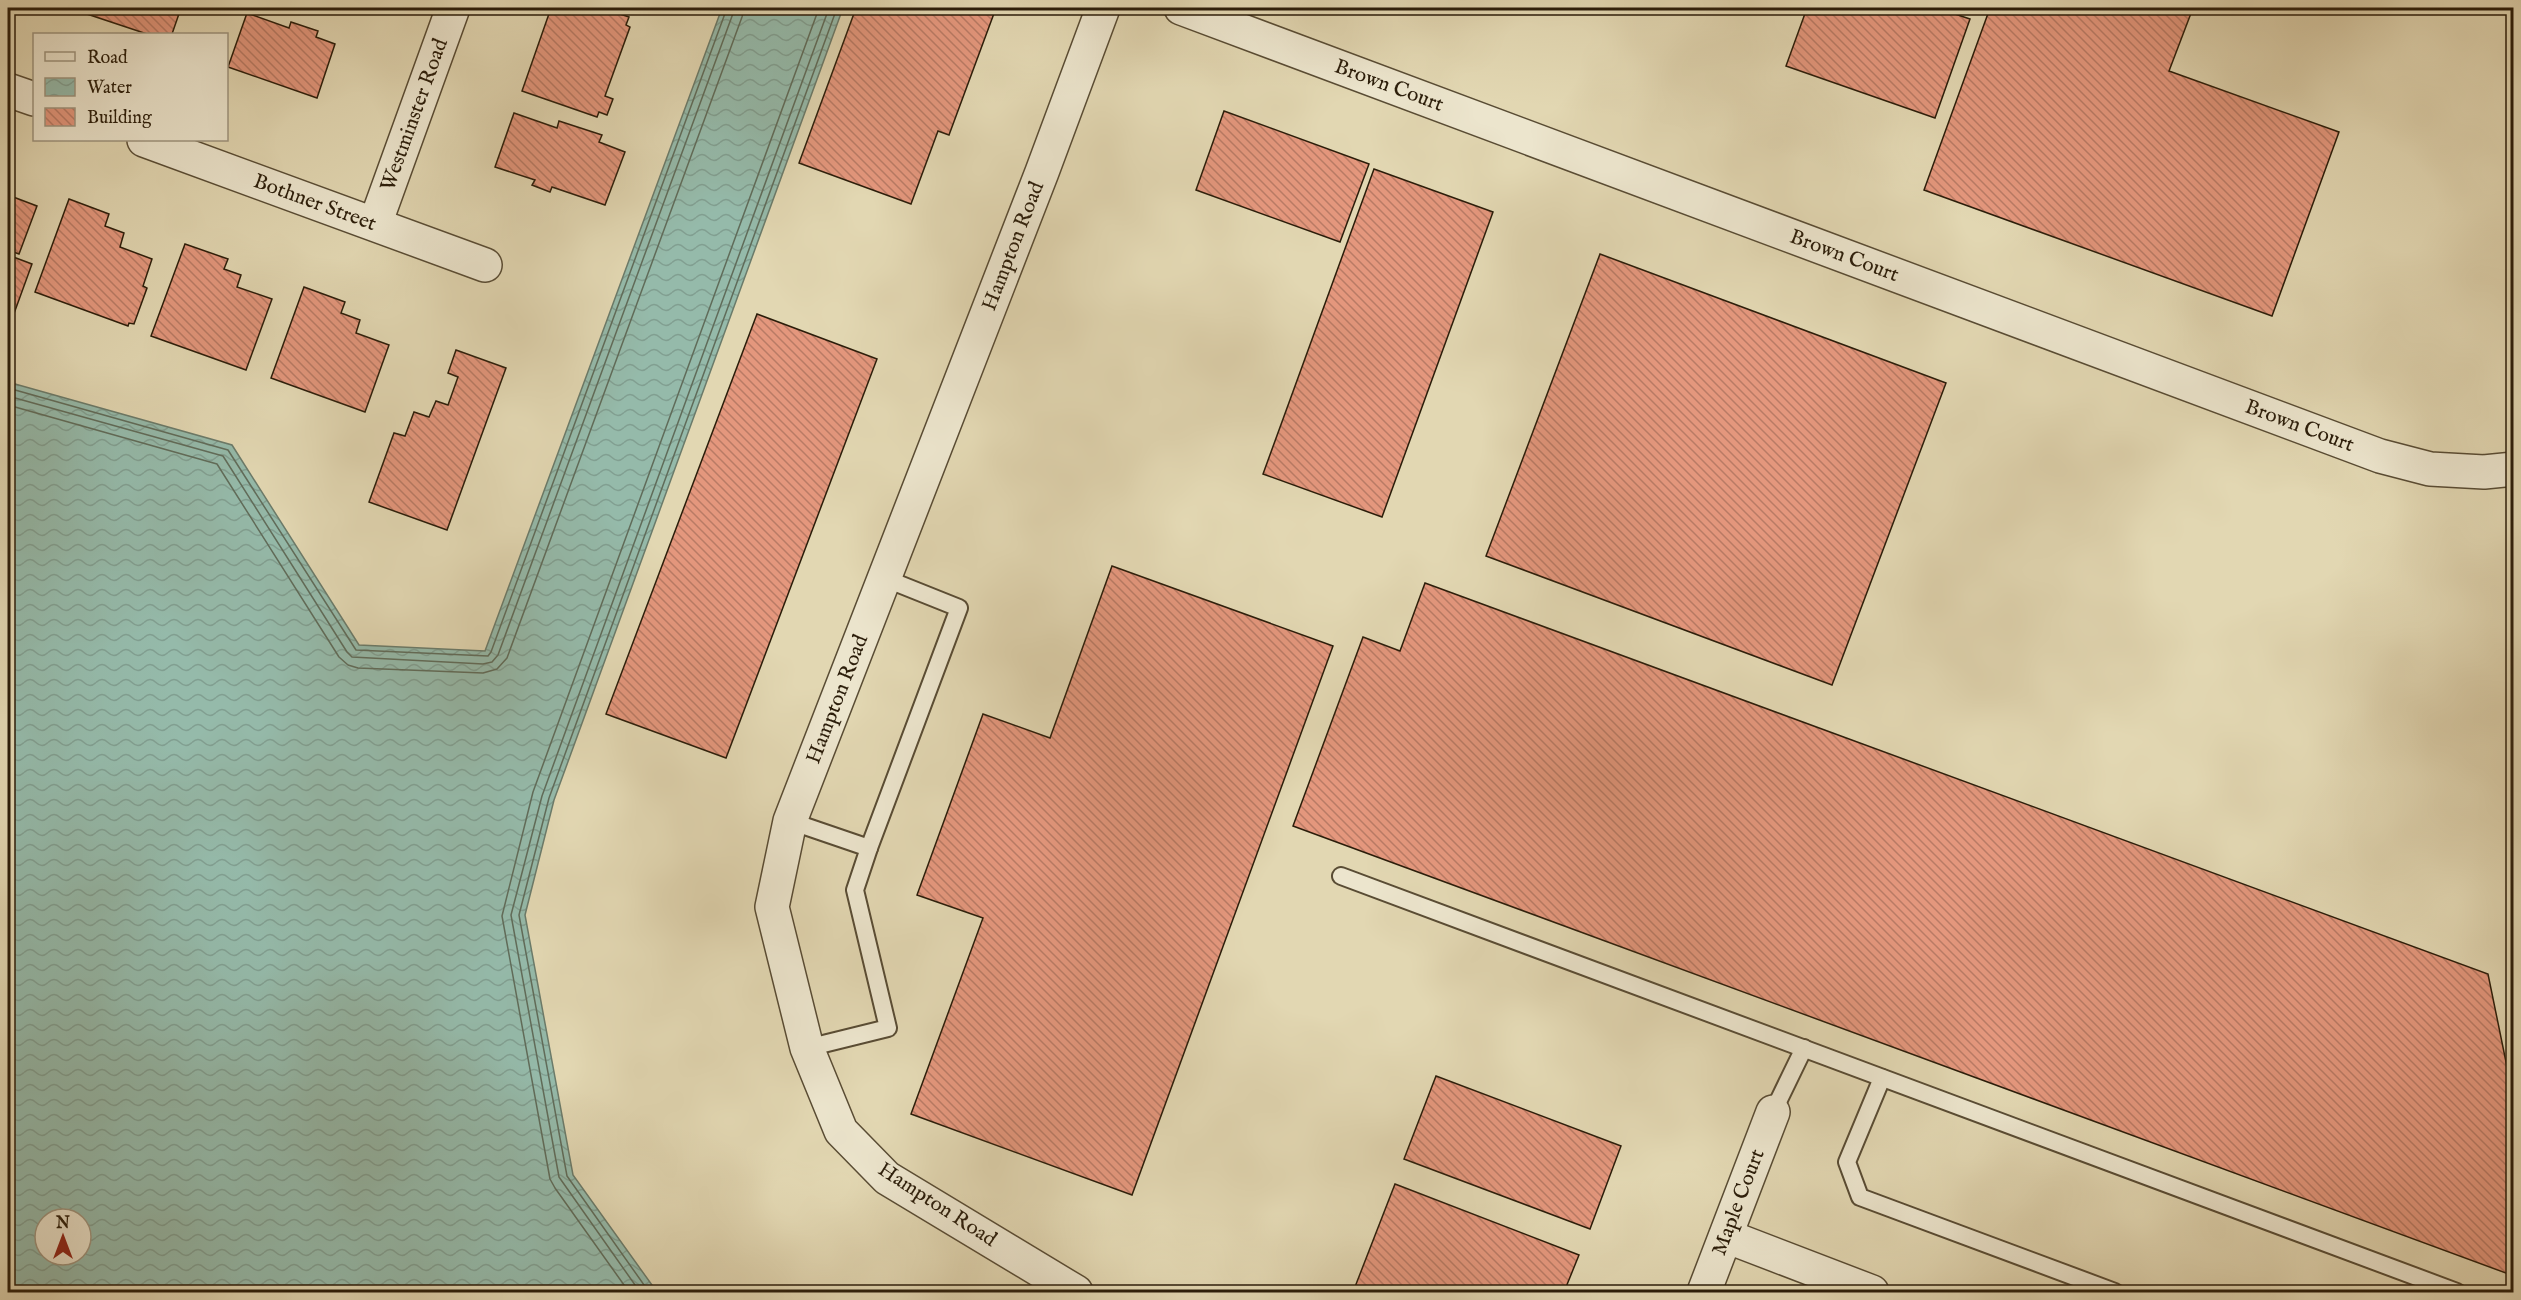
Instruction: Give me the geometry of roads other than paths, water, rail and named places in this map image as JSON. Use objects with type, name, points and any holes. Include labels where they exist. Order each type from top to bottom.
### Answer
[{"type":"street","name":"Westminster Road","points":[[375,224],[453,8]]},
{"type":"street","name":"Hampton Road","points":[[1077,1293],[887,1178],[841,1131],[807,1048],[772,907],[790,821],[1103,8]]},
{"type":"street","name":"Brown Court","points":[[1181,8],[2380,456],[2430,469],[2484,472],[2514,469]]},
{"type":"street","points":[[8,90],[33,99]]},
{"type":"street","name":"Bothner Street","points":[[147,141],[485,265]]},
{"type":"street","name":"Maple Court","points":[[1704,1293],[1773,1112]]},
{"type":"street","points":[[1726,1236],[1872,1293]]},
{"type":"lane","points":[[807,1048],[888,1028],[855,890],[959,608],[885,578]]},
{"type":"lane","points":[[790,821],[869,848]]},
{"type":"lane","points":[[1341,876],[2457,1293]]},
{"type":"lane","points":[[1773,1112],[1804,1048]]},
{"type":"lane","points":[[1882,1078],[1847,1162],[1860,1197],[2115,1293]]},
{"type":"water","points":[[722,8],[843,8],[554,800],[525,915],[573,1175],[657,1292],[8,1292],[8,382],[232,445],[359,645],[485,651]]}]
